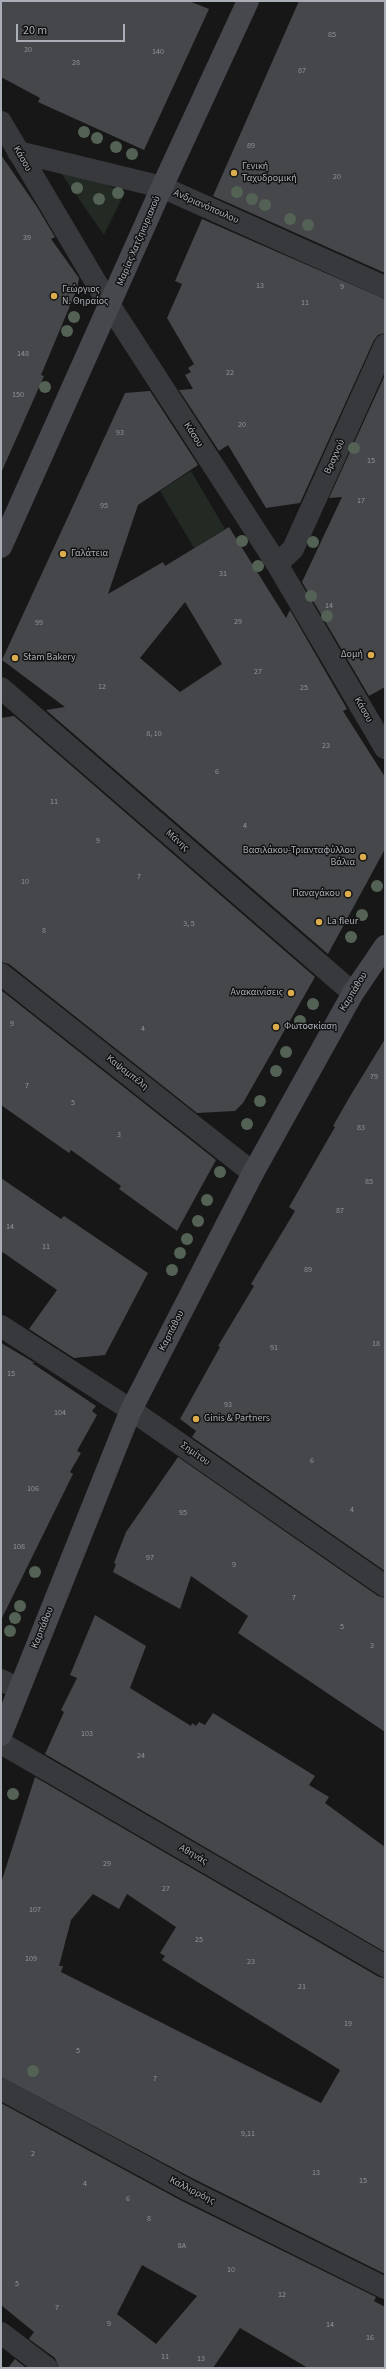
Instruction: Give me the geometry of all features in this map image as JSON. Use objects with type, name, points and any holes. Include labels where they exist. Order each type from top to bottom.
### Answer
[{"type":"street","name":"Μαρίας Χατζηκυριακού","points":[[1,547],[162,187],[248,1]]},
{"type":"street","name":"Κάσου","points":[[1,122],[110,306],[277,564],[385,748]]},
{"type":"street","name":"Ανδριανόπουλου","points":[[18,152],[162,187],[385,287]]},
{"type":"street","name":"Βραχνού","points":[[277,564],[293,549],[385,345]]},
{"type":"street","name":"Μάνης","points":[[1,688],[353,993]]},
{"type":"street","name":"Καρπάθου","points":[[1,1735],[10,1684],[131,1410],[254,1173],[353,993],[385,946]]},
{"type":"street","name":"Καψαμπέλη","points":[[1,974],[254,1173]]},
{"type":"street","name":"Σημίτου","points":[[1,1326],[131,1410],[385,1586]]},
{"type":"street","name":"Αθηνάς","points":[[1,1743],[385,1966]]},
{"type":"street","name":"Καλλιρρόης","points":[[1,2089],[188,2190],[385,2288]]},
{"type":"street","points":[[1,2333],[47,2368]]},
{"type":"shaded area","points":[[56,166],[125,192],[104,235]]},
{"type":"shaded area","points":[[191,471],[225,529],[194,548],[160,491]]},
{"type":"building","points":[[1,1],[189,1],[209,9],[144,150],[38,102],[40,98],[1,77]]},
{"type":"building","points":[[299,1],[385,1],[385,273],[213,196]]},
{"type":"building","points":[[1,155],[37,207],[55,237],[51,239],[79,278],[77,289],[41,375],[44,376],[1,473]]},
{"type":"building","points":[[202,219],[385,299],[385,333],[378,335],[374,340],[300,503],[266,508],[228,445],[219,451],[179,390],[193,389],[185,375],[191,372],[188,368],[194,364],[167,318],[182,284],[175,281]]},
{"type":"building","points":[[385,375],[385,687],[369,696],[302,582],[342,497],[329,498]]},
{"type":"building","points":[[150,391],[198,465],[138,505],[108,594],[163,562],[165,566],[229,527],[286,618],[290,610],[347,709],[343,711],[385,777],[385,849],[328,954],[46,710],[65,707],[2,660],[125,393]],"holes":[[[185,602],[222,664],[180,692],[140,658]]]},
{"type":"building","points":[[14,716],[315,977],[243,1103],[235,1111],[197,1113],[9,964],[1,962],[1,718]]},
{"type":"building","points":[[1,990],[216,1160],[177,1231],[119,1189],[121,1186],[71,1150],[69,1153],[1,1105]]},
{"type":"building","points":[[385,1039],[385,1571],[192,1437],[196,1431],[180,1419],[220,1347],[218,1346],[254,1286],[251,1284],[295,1211],[289,1207],[335,1127],[333,1126],[349,1098]]},
{"type":"building","points":[[1,1178],[61,1219],[64,1216],[148,1273],[105,1355],[74,1358],[29,1329],[57,1290],[1,1251]]},
{"type":"building","points":[[1,1343],[35,1363],[32,1363],[96,1406],[92,1411],[97,1415],[77,1451],[81,1453],[70,1472],[73,1474],[1,1620]]},
{"type":"building","points":[[178,1457],[378,1596],[385,1598],[385,1732],[238,1633],[248,1616],[191,1576],[180,1609],[113,1572],[116,1564],[114,1563],[126,1532]]},
{"type":"building","points":[[95,1615],[146,1646],[130,1688],[191,1726],[192,1723],[196,1726],[199,1722],[205,1725],[213,1713],[315,1776],[309,1785],[329,1797],[325,1803],[385,1847],[385,1952],[45,1754],[64,1712],[61,1710],[77,1678],[70,1675]]},
{"type":"building","points":[[35,1777],[379,1977],[385,1978],[385,2274],[194,2179],[1,2077],[1,1883]],"holes":[[[93,1894],[119,1909],[127,1894],[176,1927],[160,1953],[165,1956],[162,1960],[340,2070],[321,2103],[61,1972],[63,1966],[59,1966],[71,1920]]]},
{"type":"building","points":[[1,2103],[182,2201],[376,2297],[374,2301],[385,2307],[385,2368],[308,2368],[240,2328],[213,2368],[59,2368],[55,2358],[29,2339],[34,2332],[1,2305]],"holes":[[[142,2265],[197,2296],[156,2344],[117,2314]]]},
{"type":"building","points":[[15,2359],[26,2368],[8,2368]]},
{"type":"place","name":"Γενική Ταχυδρομική","points":[[234,173]]},
{"type":"place","name":"Γεώργιος Ν. Θηραίος","points":[[54,296]]},
{"type":"place","name":"Γαλάτεια","points":[[63,554]]},
{"type":"place","name":"Δομή","points":[[371,655]]},
{"type":"place","name":"Stam Bakery","points":[[15,658]]},
{"type":"place","name":"Βασιλάκου-Τριανταφύλλου Βάλια","points":[[363,857]]},
{"type":"place","name":"Παναγάκου","points":[[348,894]]},
{"type":"place","name":"La fleur","points":[[319,922]]},
{"type":"place","name":"Ανακαινίσεις","points":[[291,993]]},
{"type":"place","name":"Φωτοσκίαση","points":[[276,1027]]},
{"type":"place","name":"Ginis & Partners","points":[[196,1419]]}]
